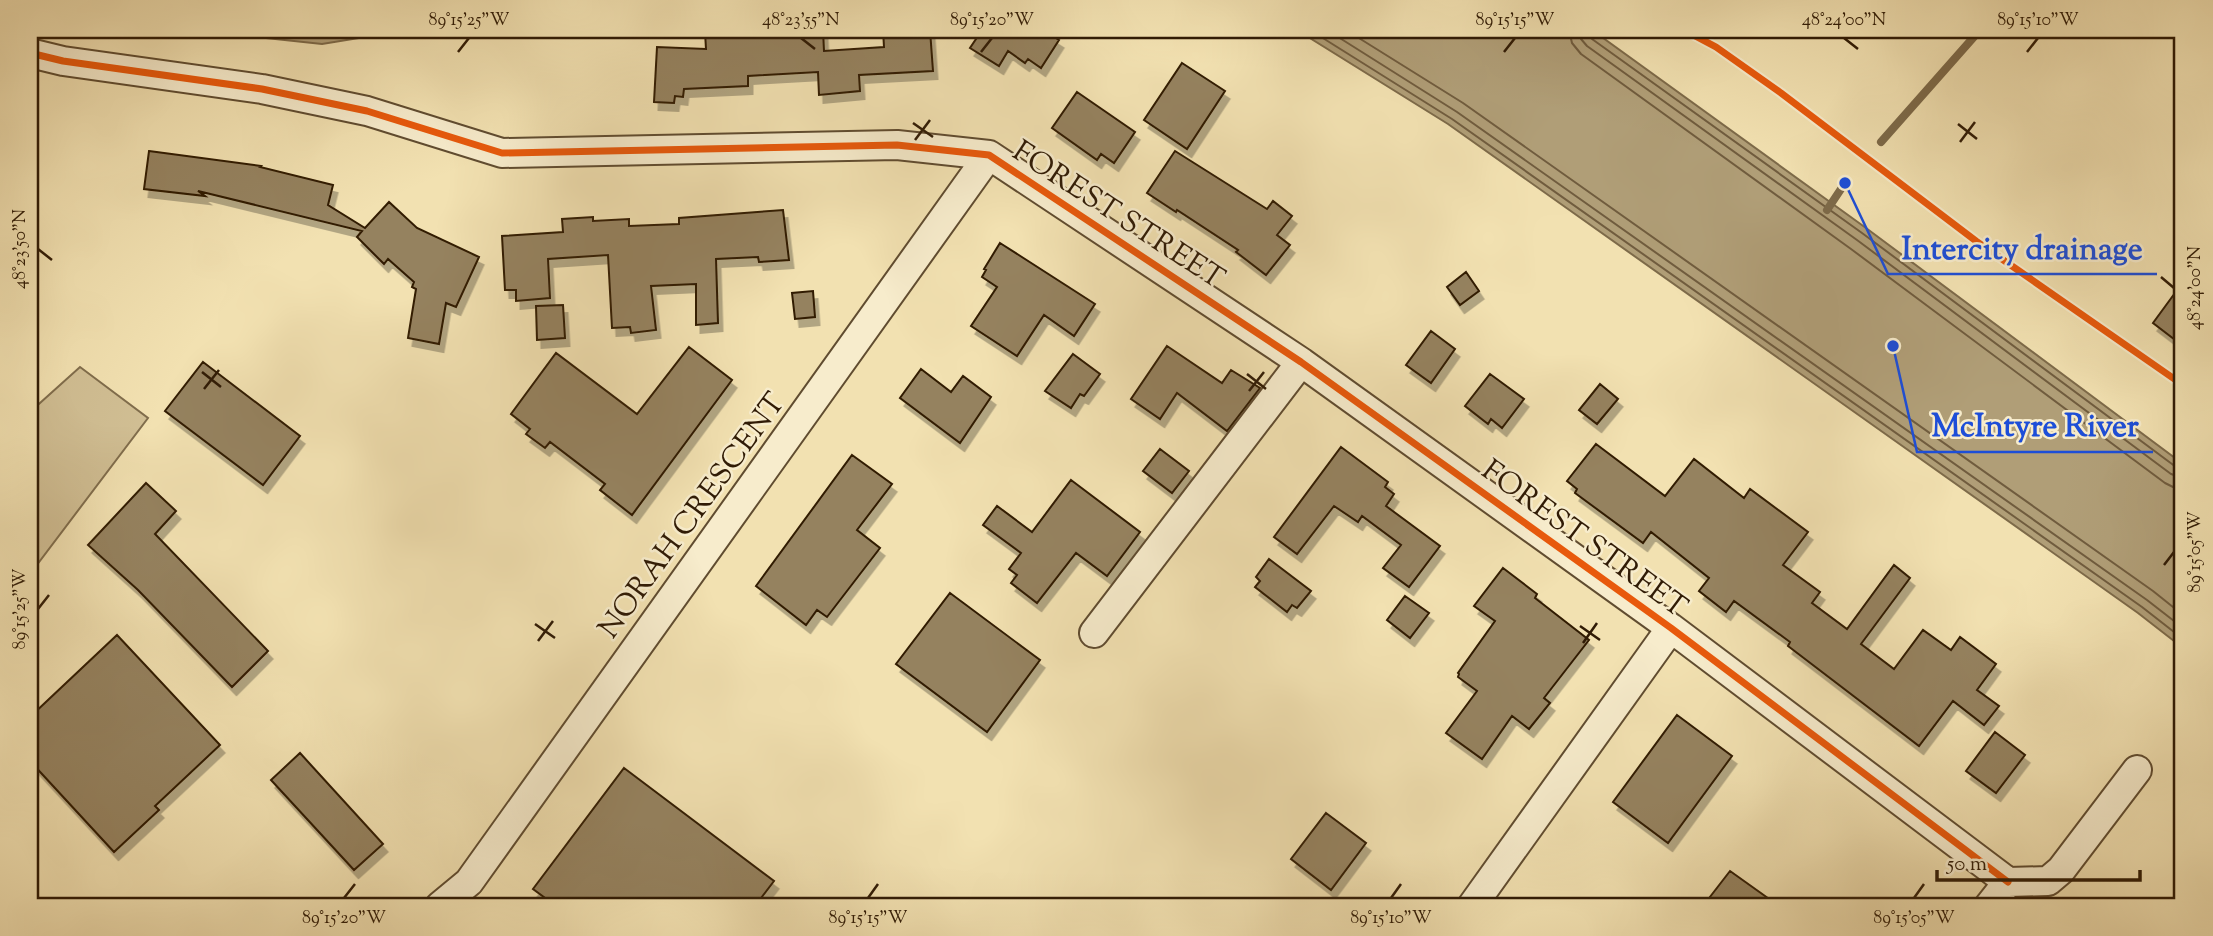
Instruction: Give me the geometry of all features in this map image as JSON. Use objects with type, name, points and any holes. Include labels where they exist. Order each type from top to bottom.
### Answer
[{"type":"street","name":"FOREST STREET","points":[[30,53],[63,61],[262,89],[367,111],[502,153],[897,145],[989,155],[1301,362],[1671,628],[2008,882]]},
{"type":"street","name":"NORAH CRESCENT","points":[[439,906],[469,882],[989,155]]},
{"type":"street","points":[[1094,633],[1301,362]]},
{"type":"street","points":[[1472,906],[1671,628]]},
{"type":"street","points":[[1989,906],[2008,882],[2049,881],[2062,870],[2137,770]]},
{"type":"shaded area","points":[[80,367],[148,418],[30,574],[30,412]]},
{"type":"water","points":[[191,30],[408,30],[322,44]]},
{"type":"water","points":[[1297,30],[1592,30],[1866,228],[2183,464],[2183,648],[2138,613],[1448,124]]},
{"type":"building","points":[[823,30],[824,51],[884,47],[883,30],[930,30],[933,71],[859,75],[860,91],[819,95],[818,72],[748,76],[748,86],[684,89],[683,97],[675,96],[674,103],[654,102],[657,47],[706,49],[705,32]]},
{"type":"building","points":[[975,30],[1043,30],[1059,40],[1041,68],[1028,59],[1025,63],[1008,51],[999,66],[970,48],[980,33]]},
{"type":"building","points":[[1182,63],[1225,91],[1187,149],[1144,120]]},
{"type":"building","points":[[1077,92],[1135,132],[1114,163],[1101,154],[1097,160],[1052,128]]},
{"type":"building","points":[[149,151],[261,166],[333,185],[328,205],[365,228],[389,202],[417,228],[479,257],[456,307],[446,303],[439,344],[408,338],[416,289],[412,287],[414,282],[388,259],[384,264],[357,237],[362,231],[198,191],[205,196],[144,189]]},
{"type":"building","points":[[1175,151],[1267,209],[1273,201],[1292,216],[1277,235],[1290,245],[1266,275],[1236,252],[1238,250],[1147,193]]},
{"type":"building","points":[[783,210],[789,260],[759,262],[758,257],[716,259],[718,323],[696,325],[696,284],[651,286],[656,330],[631,333],[630,327],[612,328],[608,255],[548,259],[550,298],[516,301],[516,290],[505,290],[502,236],[563,232],[562,219],[629,219],[629,226],[679,224],[679,218]]},
{"type":"building","points":[[1000,243],[1095,304],[1074,336],[1044,315],[1017,356],[971,326],[997,287],[982,277]]},
{"type":"building","points":[[1466,272],[1479,291],[1460,305],[1447,287]]},
{"type":"building","points":[[2183,282],[2183,346],[2153,323]]},
{"type":"building","points":[[813,291],[815,317],[795,319],[792,293]]},
{"type":"building","points":[[563,305],[565,338],[537,340],[536,306]]},
{"type":"building","points":[[1431,331],[1455,349],[1431,383],[1406,365]]},
{"type":"building","points":[[1167,346],[1222,383],[1231,370],[1260,388],[1227,431],[1177,393],[1160,419],[1131,399]]},
{"type":"building","points":[[689,347],[732,380],[632,515],[600,490],[605,484],[550,442],[545,448],[526,434],[530,429],[511,414],[556,353],[637,414]]},
{"type":"building","points":[[1073,354],[1100,374],[1084,396],[1080,394],[1071,408],[1045,391]]},
{"type":"building","points":[[203,362],[300,436],[263,485],[165,411]]},
{"type":"building","points":[[921,369],[951,392],[963,376],[991,397],[960,443],[900,398]]},
{"type":"building","points":[[1490,374],[1524,399],[1502,428],[1491,419],[1488,424],[1465,406]]},
{"type":"building","points":[[1600,384],[1618,399],[1597,424],[1579,410]]},
{"type":"building","points":[[1596,444],[1665,496],[1694,459],[1744,498],[1750,489],[1808,532],[1783,565],[1820,592],[1812,603],[1847,629],[1894,565],[1910,578],[1861,644],[1894,669],[1923,630],[1951,650],[1960,637],[1996,664],[1977,690],[1999,706],[1984,725],[1953,701],[1919,746],[1788,646],[1790,642],[1734,601],[1726,612],[1699,591],[1709,578],[1651,532],[1643,543],[1575,493],[1577,489],[1567,481]]},
{"type":"building","points":[[1341,447],[1388,482],[1385,487],[1394,494],[1386,506],[1440,546],[1409,587],[1383,568],[1401,545],[1362,516],[1358,522],[1334,506],[1297,554],[1274,537]]},
{"type":"building","points":[[1160,449],[1189,471],[1172,493],[1143,471]]},
{"type":"building","points":[[852,455],[892,484],[857,530],[880,548],[827,617],[817,610],[806,625],[756,586]]},
{"type":"building","points":[[1071,480],[1140,532],[1107,576],[1076,553],[1037,603],[1011,583],[1017,575],[1009,569],[1021,553],[983,525],[997,506],[1032,532]]},
{"type":"building","points":[[146,483],[176,511],[155,534],[268,651],[232,687],[138,590],[88,545]]},
{"type":"building","points":[[1269,559],[1311,591],[1297,608],[1292,605],[1287,612],[1255,587],[1260,581],[1256,577]]},
{"type":"building","points":[[1503,568],[1537,594],[1535,598],[1589,640],[1544,698],[1550,703],[1529,729],[1512,716],[1482,759],[1446,733],[1477,691],[1458,677],[1458,673],[1495,621],[1474,606]]},
{"type":"building","points":[[950,593],[1040,660],[987,732],[896,664]]},
{"type":"building","points":[[1405,596],[1429,613],[1410,638],[1387,620]]},
{"type":"building","points":[[117,635],[220,745],[155,806],[159,810],[114,852],[30,761],[30,717]]},
{"type":"building","points":[[1677,715],[1732,756],[1668,843],[1613,802]]},
{"type":"building","points":[[1995,732],[2025,755],[1996,793],[1966,771]]},
{"type":"building","points":[[300,753],[383,844],[354,870],[271,780]]},
{"type":"building","points":[[624,768],[774,881],[755,906],[556,906],[533,889]]},
{"type":"building","points":[[1326,813],[1366,843],[1331,890],[1291,859]]},
{"type":"building","points":[[1730,871],[1779,906],[1703,906]]},
{"type":"waterway","points":[[1881,142],[1980,30]]},
{"type":"waterway","points":[[1827,210],[1845,183]]},
{"type":"cycle path","points":[[1684,30],[1716,47],[1781,93],[1976,241],[2183,385]]},
{"type":"cycle path","points":[[30,53],[63,61],[262,89],[367,111],[502,153],[897,145],[989,155],[1301,362],[1671,628],[2008,882]]},
{"type":"place","name":"Intercity drainage","points":[[1845,183]]},
{"type":"place","name":"McIntyre River","points":[[1893,346]]}]
